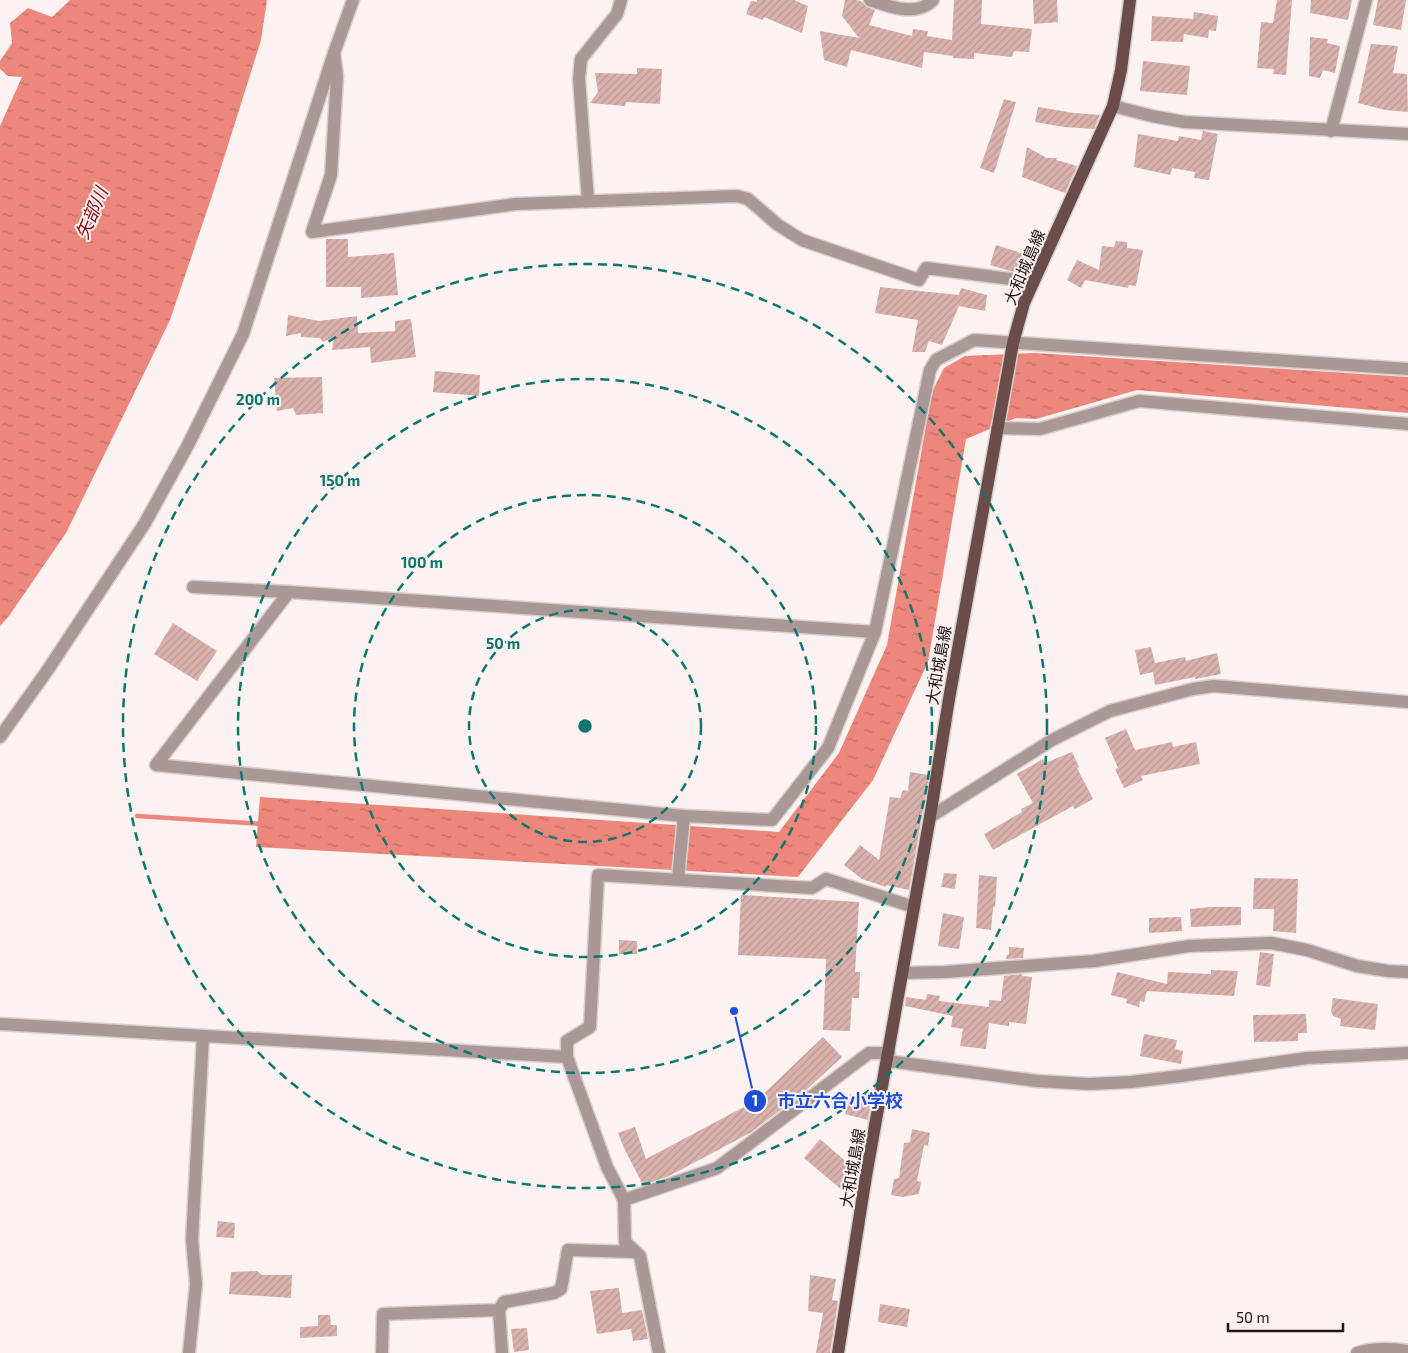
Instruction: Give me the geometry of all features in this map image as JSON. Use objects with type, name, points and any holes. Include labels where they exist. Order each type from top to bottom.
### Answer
[{"type":"main road","name":"大和城島線","points":[[838,1353],[866,1176],[1013,344],[1024,304],[1033,282],[1113,106],[1121,70],[1130,0]]},
{"type":"street","points":[[0,737],[47,671],[145,523],[188,445],[243,334],[334,52],[353,0]]},
{"type":"street","points":[[588,201],[579,78],[581,59],[617,14],[621,0]]},
{"type":"street","points":[[870,0],[889,7],[917,10],[927,6],[933,0]]},
{"type":"street","points":[[1331,131],[1366,0]]},
{"type":"street","points":[[334,52],[338,76],[331,175],[312,232],[516,204],[737,196],[748,199],[778,225],[802,240],[919,280],[926,268],[1033,282]]},
{"type":"street","points":[[1113,106],[1184,122],[1408,134]]},
{"type":"street","points":[[289,592],[156,765],[684,816],[772,820],[828,748],[875,632],[930,370],[936,360],[974,340],[1408,369]]},
{"type":"street","points":[[997,428],[1040,428],[1139,401],[1408,424]]},
{"type":"street","points":[[193,587],[875,632]]},
{"type":"street","points":[[930,818],[1052,740],[1110,711],[1192,689],[1214,686],[1408,702]]},
{"type":"street","points":[[678,879],[684,816]]},
{"type":"street","points":[[659,1353],[640,1256],[625,1242],[624,1200],[606,1167],[567,1057],[567,1041],[590,1028],[598,875],[812,888],[826,879],[914,907]]},
{"type":"street","points":[[902,973],[945,972],[1094,961],[1188,946],[1271,943],[1307,950],[1357,966],[1408,972]]},
{"type":"street","points":[[0,1024],[567,1057]]},
{"type":"street","points":[[189,1353],[196,1284],[192,1240],[203,1036]]},
{"type":"street","points":[[624,1200],[717,1168],[869,1053],[1037,1082],[1089,1084],[1131,1082],[1307,1058],[1408,1054]]},
{"type":"street","points":[[502,1353],[499,1310],[504,1302],[554,1293],[561,1289],[568,1250],[635,1252]]},
{"type":"street","points":[[382,1353],[383,1314],[499,1310]]},
{"type":"street","points":[[1357,1353],[1401,1349],[1408,1351]]},
{"type":"water","name":"矢部川","points":[[70,0],[267,0],[261,40],[212,196],[170,320],[66,533],[9,616],[0,626],[0,126],[22,77],[8,76],[0,69],[0,61],[12,43],[10,23],[28,8],[52,17]]},
{"type":"water","points":[[1035,353],[1408,377],[1408,413],[1137,390],[1036,419],[1016,418],[966,439],[928,662],[873,780],[798,877],[256,847],[260,797],[779,832],[839,753],[887,645],[932,392],[944,368],[965,356]]},
{"type":"building","points":[[757,0],[794,0],[808,6],[802,33],[764,17],[763,20],[746,14],[751,1],[757,2]]},
{"type":"building","points":[[845,0],[857,0],[875,10],[869,25],[912,36],[913,29],[928,31],[927,36],[952,40],[954,0],[982,0],[981,24],[1032,29],[1029,52],[1014,51],[1012,57],[974,53],[974,59],[953,58],[953,56],[924,52],[922,68],[851,50],[847,67],[824,60],[820,31],[859,38],[842,16]]},
{"type":"building","points":[[1033,0],[1057,0],[1058,22],[1034,24]]},
{"type":"building","points":[[1277,0],[1292,0],[1286,75],[1273,74],[1274,69],[1257,68],[1261,22],[1273,23]]},
{"type":"building","points":[[1311,0],[1352,0],[1348,20],[1310,13]]},
{"type":"building","points":[[1378,0],[1406,0],[1401,30],[1373,25]]},
{"type":"building","points":[[1194,12],[1218,16],[1216,31],[1209,30],[1208,38],[1184,34],[1183,42],[1151,41],[1152,16],[1193,19]]},
{"type":"building","points":[[1310,37],[1328,39],[1327,43],[1340,46],[1335,73],[1323,70],[1320,78],[1309,76]]},
{"type":"building","points":[[1371,44],[1398,46],[1393,73],[1407,74],[1408,112],[1385,110],[1358,103]]},
{"type":"building","points":[[1143,61],[1190,66],[1187,95],[1140,91]]},
{"type":"building","points":[[637,68],[662,69],[660,104],[626,102],[625,106],[590,103],[598,92],[595,73],[637,74]]},
{"type":"building","points":[[1004,99],[1016,102],[994,173],[980,168]]},
{"type":"building","points":[[1038,107],[1100,115],[1094,129],[1064,127],[1035,122]]},
{"type":"building","points":[[1203,131],[1218,134],[1209,180],[1194,178],[1195,172],[1172,168],[1170,175],[1134,167],[1138,134],[1178,141],[1179,136],[1201,140]]},
{"type":"building","points":[[1027,147],[1047,158],[1057,158],[1056,160],[1077,166],[1065,193],[1022,177]]},
{"type":"building","points":[[326,239],[348,239],[348,257],[394,253],[398,295],[361,298],[361,287],[326,287]]},
{"type":"building","points":[[1116,241],[1127,242],[1127,248],[1143,250],[1136,286],[1129,285],[1128,288],[1085,280],[1081,288],[1067,280],[1077,260],[1099,270],[1102,246],[1114,247]]},
{"type":"building","points":[[996,245],[1030,256],[1024,273],[990,265]]},
{"type":"building","points":[[880,287],[959,295],[961,288],[987,295],[985,311],[959,306],[942,345],[929,341],[925,352],[912,352],[918,320],[875,313]]},
{"type":"building","points":[[288,315],[319,321],[357,316],[358,333],[395,331],[395,321],[411,319],[416,357],[371,363],[370,347],[332,350],[334,337],[323,342],[320,338],[301,337],[301,333],[286,336]]},
{"type":"building","points":[[435,371],[480,375],[479,396],[433,392]]},
{"type":"building","points":[[322,377],[323,413],[296,415],[293,408],[277,411],[274,378]]},
{"type":"building","points":[[173,623],[217,651],[197,681],[154,654]]},
{"type":"building","points":[[1151,647],[1155,663],[1185,657],[1186,661],[1217,653],[1221,674],[1155,685],[1153,672],[1140,675],[1135,650]]},
{"type":"building","points":[[1126,729],[1135,750],[1172,742],[1173,747],[1196,742],[1200,764],[1141,776],[1143,780],[1124,788],[1115,769],[1118,768],[1105,738]]},
{"type":"building","points":[[1072,752],[1079,767],[1077,768],[1093,799],[1075,809],[1073,806],[993,850],[984,834],[1022,812],[1021,809],[1033,803],[1017,774],[1043,759],[1045,763]]},
{"type":"building","points":[[910,772],[929,775],[909,890],[886,885],[886,887],[862,879],[844,865],[860,845],[879,860],[890,797],[900,798],[903,790],[908,791]]},
{"type":"building","points":[[944,873],[957,874],[955,889],[941,887]]},
{"type":"building","points":[[979,875],[997,877],[991,930],[976,928]]},
{"type":"building","points":[[1254,878],[1298,879],[1296,933],[1273,931],[1274,909],[1253,909]]},
{"type":"building","points":[[741,895],[859,902],[855,972],[860,972],[859,998],[852,998],[850,1031],[823,1030],[826,959],[738,955]]},
{"type":"building","points":[[1241,907],[1241,925],[1191,927],[1190,909]]},
{"type":"building","points":[[943,913],[964,917],[959,949],[938,946]]},
{"type":"building","points":[[1181,917],[1182,931],[1149,933],[1149,918]]},
{"type":"building","points":[[619,940],[637,941],[637,954],[619,954]]},
{"type":"building","points":[[1009,947],[1024,948],[1023,958],[1006,959],[1009,954]]},
{"type":"building","points":[[1260,952],[1274,954],[1270,987],[1256,985]]},
{"type":"building","points":[[1211,970],[1238,971],[1234,996],[1147,991],[1144,1002],[1140,1001],[1139,1007],[1126,1003],[1127,999],[1111,995],[1117,972],[1167,984],[1168,972],[1211,974]]},
{"type":"building","points":[[1022,974],[1022,976],[1032,977],[1026,1024],[1009,1022],[1009,1026],[989,1023],[986,1049],[960,1046],[963,1029],[951,1027],[953,1016],[905,1006],[906,997],[926,1000],[927,994],[940,996],[939,1001],[989,1007],[989,1000],[1001,1001],[1004,976]]},
{"type":"building","points":[[1333,998],[1378,1004],[1375,1030],[1340,1026],[1341,1019],[1333,1016],[1331,1011]]},
{"type":"building","points":[[1306,1014],[1307,1033],[1298,1033],[1298,1041],[1254,1042],[1253,1015]]},
{"type":"building","points":[[1144,1034],[1177,1040],[1175,1049],[1183,1051],[1181,1064],[1140,1056]]},
{"type":"building","points":[[823,1037],[842,1057],[805,1091],[750,1133],[669,1176],[643,1185],[618,1133],[635,1127],[646,1159],[757,1100]]},
{"type":"building","points":[[850,1094],[871,1100],[868,1120],[845,1114]]},
{"type":"building","points":[[912,1129],[930,1133],[928,1146],[924,1145],[917,1181],[921,1182],[919,1194],[902,1197],[891,1195],[894,1179],[899,1178],[904,1143],[910,1142]]},
{"type":"building","points":[[820,1139],[858,1172],[843,1191],[804,1158]]},
{"type":"building","points":[[218,1221],[235,1223],[234,1238],[216,1237]]},
{"type":"building","points":[[257,1271],[262,1275],[292,1275],[291,1298],[229,1294],[231,1272]]},
{"type":"building","points":[[810,1275],[836,1279],[832,1300],[838,1301],[830,1353],[816,1353],[823,1313],[808,1311]]},
{"type":"building","points":[[619,1288],[622,1313],[642,1310],[648,1339],[633,1341],[631,1329],[597,1334],[590,1291]]},
{"type":"building","points":[[880,1304],[910,1309],[907,1327],[878,1322]]},
{"type":"building","points":[[318,1315],[330,1315],[331,1325],[337,1325],[337,1336],[300,1338],[300,1327],[318,1326]]},
{"type":"building","points":[[527,1328],[529,1350],[514,1352],[511,1329]]},
{"type":"waterway","points":[[137,816],[263,824]]},
{"type":"place","name":"市立六合小学校","points":[[734,1011]]}]
